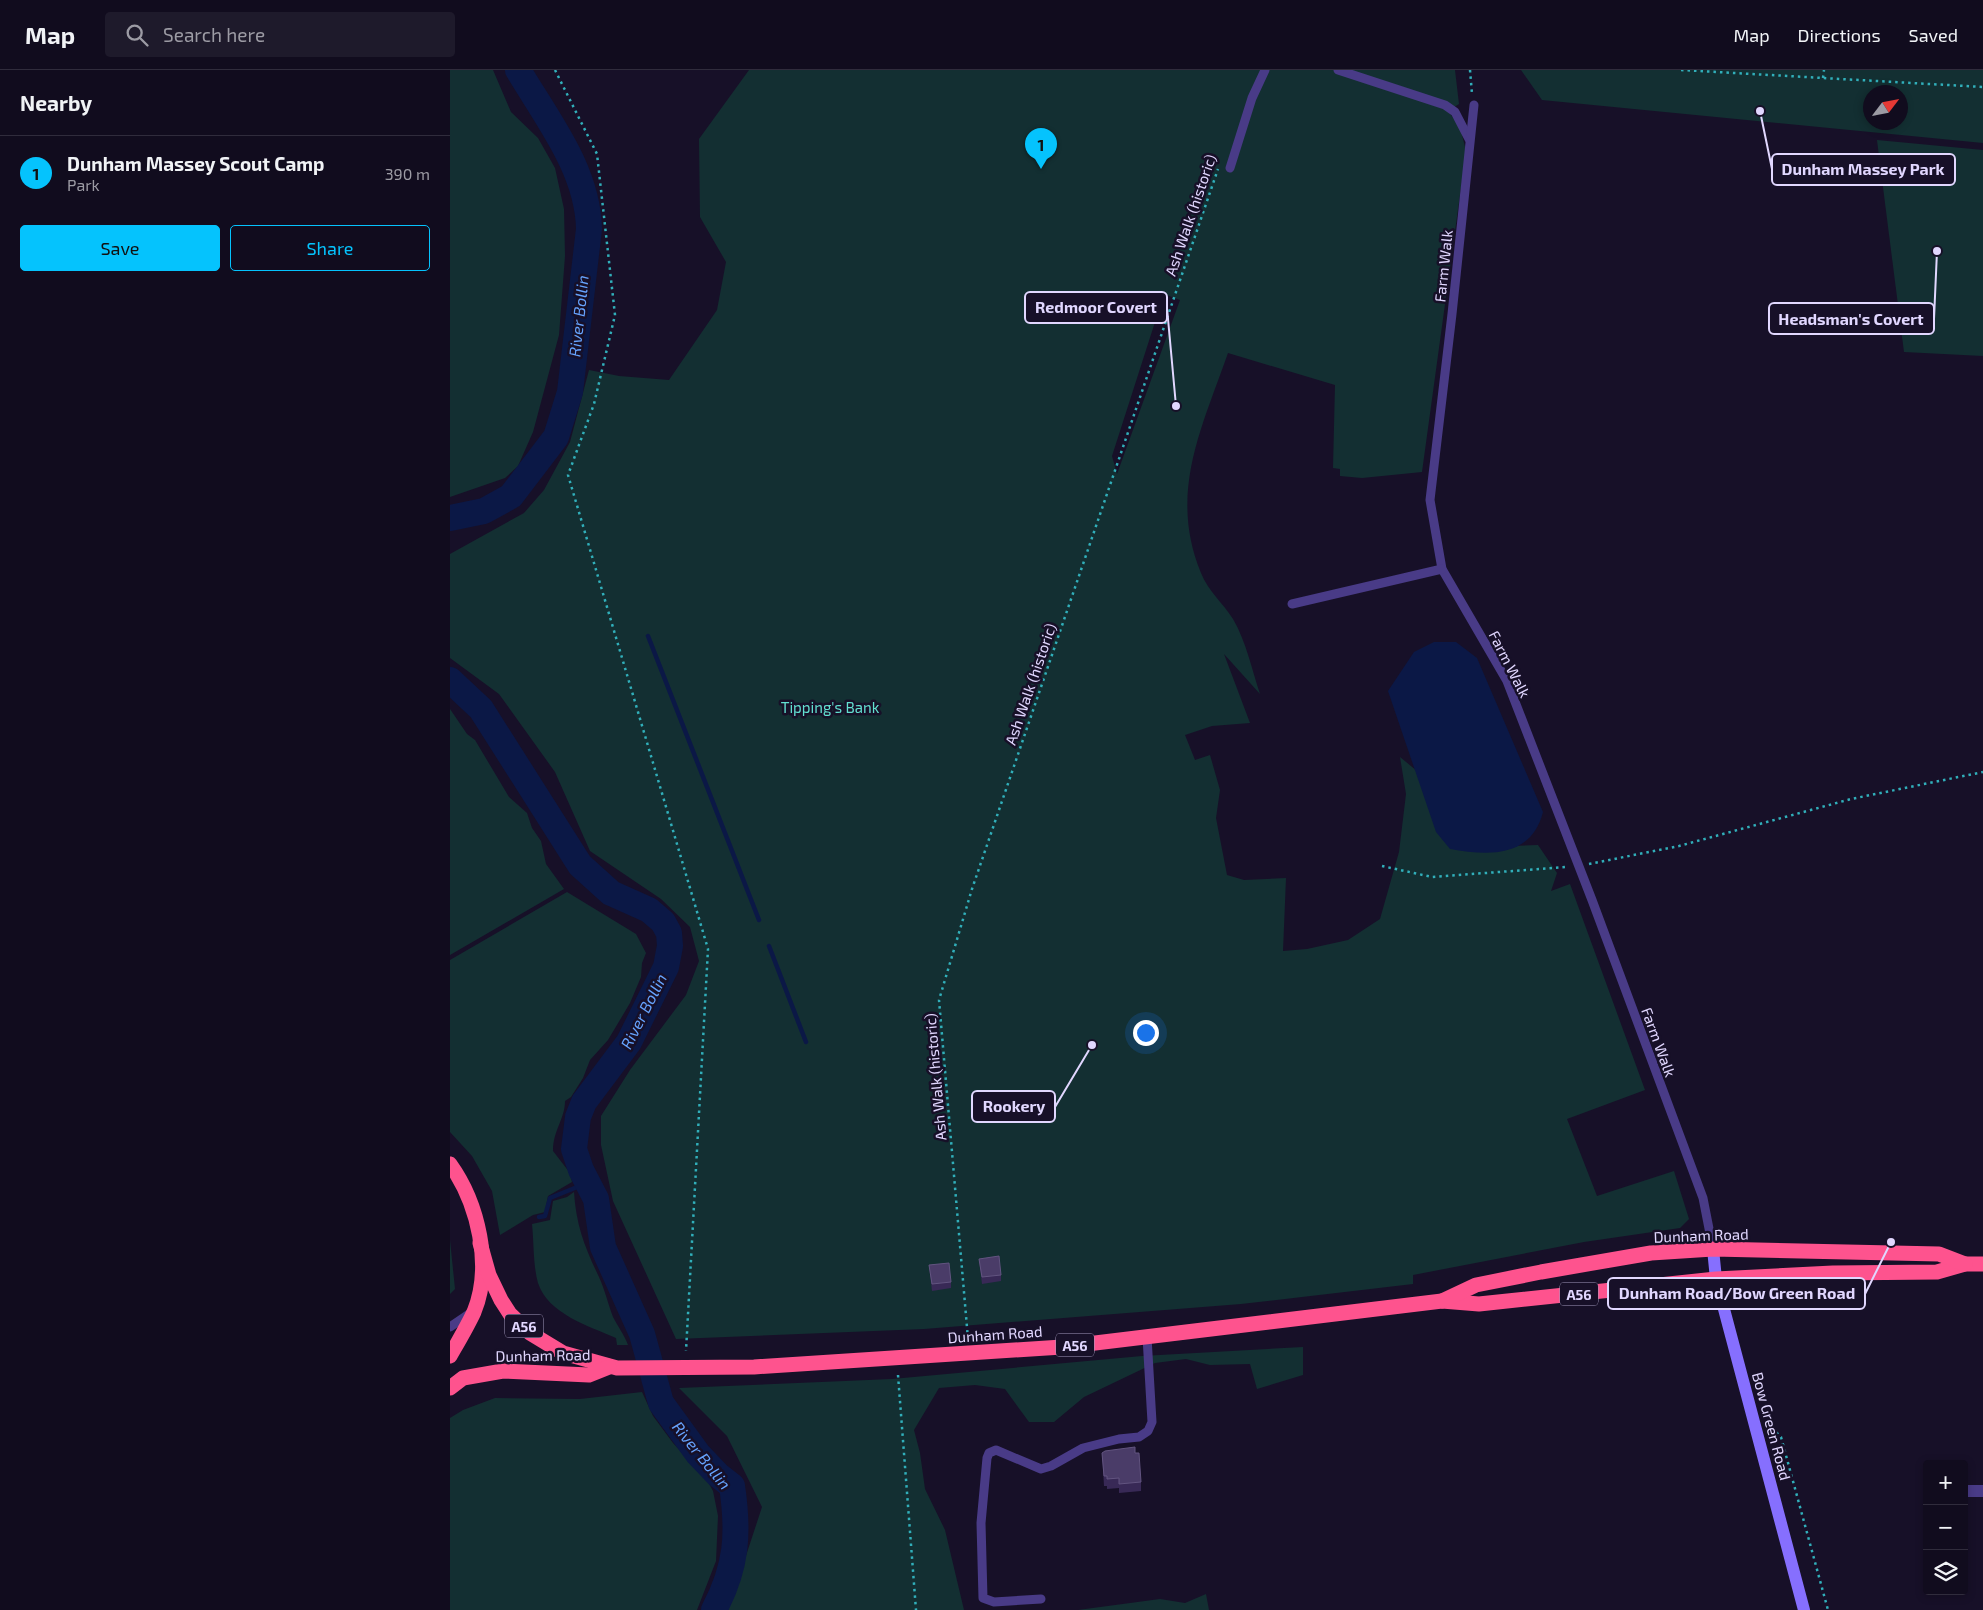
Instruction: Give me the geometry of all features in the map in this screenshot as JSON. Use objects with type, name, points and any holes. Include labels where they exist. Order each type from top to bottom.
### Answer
[{"type":"highway","name":"A56","points":[[450,1164],[465,1189],[476,1220],[480,1243],[481,1280],[474,1310],[450,1356]]},
{"type":"highway","name":"Dunham Road","points":[[480,1243],[489,1275],[510,1314],[548,1345],[562,1353],[613,1368]]},
{"type":"highway","name":"Dunham Road","points":[[1442,1301],[1476,1286],[1541,1272],[1651,1253],[1713,1250],[1939,1254],[1965,1264]]},
{"type":"highway","name":"Dunham Road","points":[[450,1388],[463,1378],[503,1371],[589,1374],[613,1368],[688,1369],[870,1361],[1062,1347],[1442,1301],[1479,1304],[1716,1279],[1833,1272],[1937,1272],[1965,1264],[1983,1264]]},
{"type":"main road","name":"Bow Green Road","points":[[1713,1250],[1716,1279],[1804,1610]]},
{"type":"street","points":[[1968,1491],[1983,1491]]},
{"type":"lane","points":[[1230,168],[1252,98],[1264,70]]},
{"type":"lane","points":[[1338,70],[1445,105],[1455,112],[1470,142]]},
{"type":"lane","name":"Farm Walk","points":[[1474,105],[1430,500],[1442,568],[1506,681],[1579,866],[1703,1198],[1713,1250]]},
{"type":"lane","points":[[1292,604],[1442,568]]},
{"type":"lane","points":[[450,1327],[474,1310]]},
{"type":"lane","points":[[1041,1599],[994,1602],[983,1598],[981,1523],[989,1453],[996,1450],[1041,1469],[1051,1466],[1083,1448],[1119,1439],[1139,1437],[1148,1431],[1152,1422],[1147,1337]]},
{"type":"path","points":[[555,70],[597,154],[615,315],[594,404],[568,475],[708,949],[686,1351]]},
{"type":"path","points":[[1470,70],[1474,105]]},
{"type":"path","points":[[1681,70],[1737,75],[1983,87]]},
{"type":"path","points":[[1823,78],[1824,70]]},
{"type":"path","name":"Ash Walk (historic)","points":[[967,1322],[940,1000],[972,889],[1220,164]]},
{"type":"path","points":[[1382,866],[1432,877],[1579,866],[1679,846],[1851,799],[1983,772]]},
{"type":"path","points":[[898,1375],[916,1610]]},
{"type":"path","points":[[1756,1431],[1776,1432],[1781,1437],[1828,1610]]},
{"type":"green space","points":[[450,70],[493,70],[511,112],[538,138],[555,168],[564,209],[565,256],[559,335],[533,432],[518,466],[505,478],[450,497]]},
{"type":"green space","name":"Tipping's Bank","points":[[749,70],[1455,70],[1459,104],[1448,111],[1460,127],[1466,151],[1422,472],[1362,478],[1340,476],[1340,469],[1333,468],[1335,385],[1228,353],[1199,434],[1192,461],[1188,488],[1188,515],[1192,544],[1201,573],[1238,628],[1260,694],[1224,654],[1250,723],[1212,726],[1185,735],[1195,760],[1210,755],[1220,790],[1216,818],[1227,875],[1244,880],[1286,878],[1283,951],[1307,949],[1348,940],[1380,919],[1399,852],[1406,794],[1400,757],[1434,785],[1482,847],[1538,845],[1557,873],[1551,891],[1570,884],[1645,1090],[1567,1119],[1597,1196],[1674,1171],[1689,1219],[1680,1228],[1584,1242],[1413,1275],[1413,1284],[1241,1304],[924,1329],[676,1339],[613,1201],[601,1145],[601,1116],[630,1070],[686,995],[699,961],[690,927],[661,899],[590,851],[555,772],[499,694],[450,658],[450,554],[524,513],[544,490],[570,442],[589,370],[619,376],[669,380],[717,310],[726,262],[700,217],[699,139]],"holes":[[[1164,294],[1180,300],[1117,474],[1112,456]]]},
{"type":"green space","points":[[1521,70],[1983,70],[1983,143],[1542,100]]},
{"type":"green space","points":[[1877,140],[1983,150],[1983,356],[1904,352]]},
{"type":"green space","points":[[450,709],[467,734],[475,740],[509,797],[527,813],[532,828],[541,841],[546,864],[564,889],[450,955]]},
{"type":"green space","points":[[567,892],[636,934],[646,953],[642,963],[641,977],[630,1003],[608,1040],[590,1060],[583,1078],[571,1097],[565,1101],[553,1151],[570,1173],[572,1182],[548,1196],[545,1212],[533,1215],[500,1235],[492,1191],[472,1156],[450,1132],[450,960]]},
{"type":"green space","points":[[574,1192],[579,1226],[585,1246],[601,1282],[613,1317],[628,1345],[617,1345],[616,1338],[571,1318],[560,1311],[543,1294],[538,1283],[534,1261],[532,1224],[550,1220],[553,1201],[567,1197]]},
{"type":"green space","points":[[450,1240],[455,1289],[450,1294]]},
{"type":"green space","points":[[1303,1347],[1303,1375],[1257,1389],[1250,1364],[1210,1365],[1186,1359],[1155,1363],[1084,1397],[1054,1422],[1029,1422],[1005,1389],[975,1385],[939,1388],[914,1430],[920,1453],[925,1489],[945,1530],[964,1610],[725,1610],[737,1583],[762,1507],[727,1436],[679,1388],[892,1379],[1142,1356]]},
{"type":"green space","points":[[642,1392],[653,1416],[673,1443],[706,1478],[713,1491],[718,1516],[716,1561],[697,1610],[450,1610],[450,1418],[463,1410],[495,1398],[580,1399]]},
{"type":"green space","points":[[1206,1594],[1209,1610],[1078,1610],[1160,1599],[1185,1603]]},
{"type":"water","points":[[1434,642],[1456,642],[1477,658],[1543,812],[1537,827],[1529,838],[1519,846],[1507,850],[1479,853],[1450,849],[1436,832],[1388,691],[1414,652]]},
{"type":"building","points":[[999,1256],[1001,1275],[982,1277],[979,1259]]},
{"type":"building","points":[[949,1263],[951,1282],[932,1284],[929,1265]]},
{"type":"building","points":[[1135,1447],[1135,1453],[1139,1453],[1141,1482],[1119,1484],[1119,1478],[1107,1479],[1107,1476],[1104,1476],[1102,1453]]},
{"type":"waterway","name":"River Bollin","points":[[450,518],[484,511],[511,496],[556,437],[570,392],[589,229],[587,207],[582,186],[564,146],[518,70]]},
{"type":"waterway","points":[[648,636],[759,920]]},
{"type":"waterway","name":"River Bollin","points":[[450,680],[481,709],[580,865],[611,893],[649,910],[663,922],[669,933],[670,946],[666,967],[629,1042],[584,1102],[578,1117],[574,1149],[581,1170],[596,1199],[603,1247],[642,1334],[661,1403],[698,1454],[718,1475],[732,1486],[735,1519],[732,1564],[722,1594],[714,1610]]},
{"type":"waterway","points":[[769,946],[806,1042]]},
{"type":"waterway","points":[[539,1217],[545,1216],[550,1198],[587,1183]]},
{"type":"place","name":"Dunham Massey Park","points":[[1760,111]]},
{"type":"place","name":"Dunham Massey Scout Camp","points":[[1041,169]]},
{"type":"place","name":"Headsman's Covert","points":[[1937,251]]},
{"type":"place","name":"Redmoor Covert","points":[[1176,406]]},
{"type":"place","name":"Rookery","points":[[1092,1045]]},
{"type":"place","name":"Dunham Road/Bow Green Road","points":[[1891,1242]]}]
